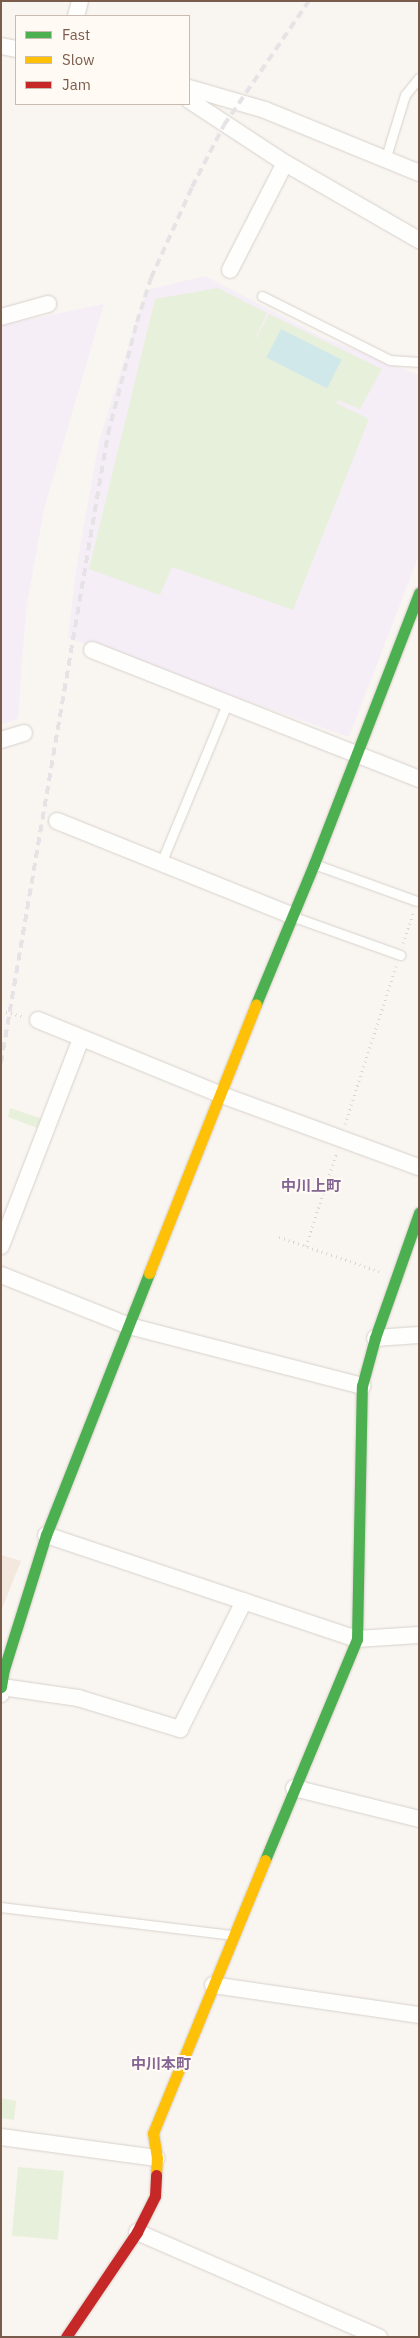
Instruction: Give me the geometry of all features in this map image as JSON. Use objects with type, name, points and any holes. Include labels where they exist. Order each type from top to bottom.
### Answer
[{"type":"street","points":[[76,15],[80,1]]},
{"type":"street","points":[[1,46],[15,49]]},
{"type":"street","points":[[190,88],[265,110],[419,173]]},
{"type":"street","points":[[190,101],[285,163],[419,240]]},
{"type":"street","points":[[230,270],[285,163]]},
{"type":"street","points":[[1,317],[48,304]]},
{"type":"street","points":[[244,1601],[180,1729],[78,1698],[2,1689],[4,1669],[46,1535],[219,1094],[314,864],[355,754],[413,625],[419,594]]},
{"type":"street","points":[[92,650],[126,660],[227,704],[419,779]]},
{"type":"street","points":[[1,740],[24,734]]},
{"type":"street","points":[[56,821],[293,916]]},
{"type":"street","points":[[38,1020],[219,1094],[419,1166]]},
{"type":"street","points":[[1,1246],[81,1039]]},
{"type":"street","points":[[66,2337],[137,2232],[155,2196],[157,2158],[153,2133],[233,1935],[357,1639],[362,1386],[375,1338],[419,1213]]},
{"type":"street","points":[[1,1275],[129,1326],[362,1386]]},
{"type":"street","points":[[375,1338],[419,1335]]},
{"type":"street","points":[[46,1535],[357,1639],[419,1635]]},
{"type":"street","points":[[294,1788],[419,1819]]},
{"type":"street","points":[[213,1985],[419,2015]]},
{"type":"street","points":[[1,2137],[157,2158]]},
{"type":"street","points":[[137,2232],[379,2337]]},
{"type":"lane","points":[[385,160],[405,95],[419,78]]},
{"type":"lane","points":[[262,296],[390,360],[419,362]]},
{"type":"lane","points":[[161,863],[227,704]]},
{"type":"lane","points":[[314,864],[417,902]]},
{"type":"lane","points":[[293,916],[400,955]]},
{"type":"lane","points":[[1,1907],[233,1935]]},
{"type":"path","points":[[306,1246],[417,902]]},
{"type":"path","points":[[1,1011],[38,1020]]},
{"type":"path","points":[[279,1237],[396,1277]]},
{"type":"shaded area","points":[[205,276],[320,336],[419,375],[419,555],[349,737],[68,638],[76,570],[99,441],[146,290]]},
{"type":"shaded area","points":[[104,304],[44,509],[26,610],[18,719],[1,724],[1,325]]},
{"type":"shaded area","points":[[1,1555],[21,1561],[1,1611]]},
{"type":"green space","points":[[218,288],[267,313],[252,347],[269,314],[382,369],[360,409],[338,400],[336,403],[369,419],[293,610],[172,567],[160,595],[89,569],[155,299]]},
{"type":"green space","points":[[10,1108],[48,1121],[43,1130],[8,1117]]},
{"type":"green space","points":[[1,2098],[16,2101],[14,2120],[1,2118]]},
{"type":"green space","points":[[18,2167],[64,2171],[58,2240],[12,2236]]},
{"type":"water","points":[[281,329],[342,360],[327,388],[266,358]]},
{"type":"railway","points":[[1,1063],[108,434],[137,322],[151,278],[192,187],[224,125],[309,1]]},
{"type":"traffic: fast","points":[[256,1004],[314,864],[419,593]]},
{"type":"traffic: fast","points":[[265,1860],[357,1639],[362,1386],[375,1338],[419,1213]]},
{"type":"traffic: fast","points":[[1,1687],[4,1669],[46,1535],[149,1273]]},
{"type":"traffic: slow","points":[[149,1273],[256,1004]]},
{"type":"traffic: slow","points":[[156,2175],[157,2158],[153,2133],[265,1860]]},
{"type":"traffic: jam","points":[[66,2337],[137,2232],[155,2196],[156,2175]]},
{"type":"district","name":"中川上町","points":[[311,1186]]},
{"type":"district","name":"中川本町","points":[[161,2064]]}]
